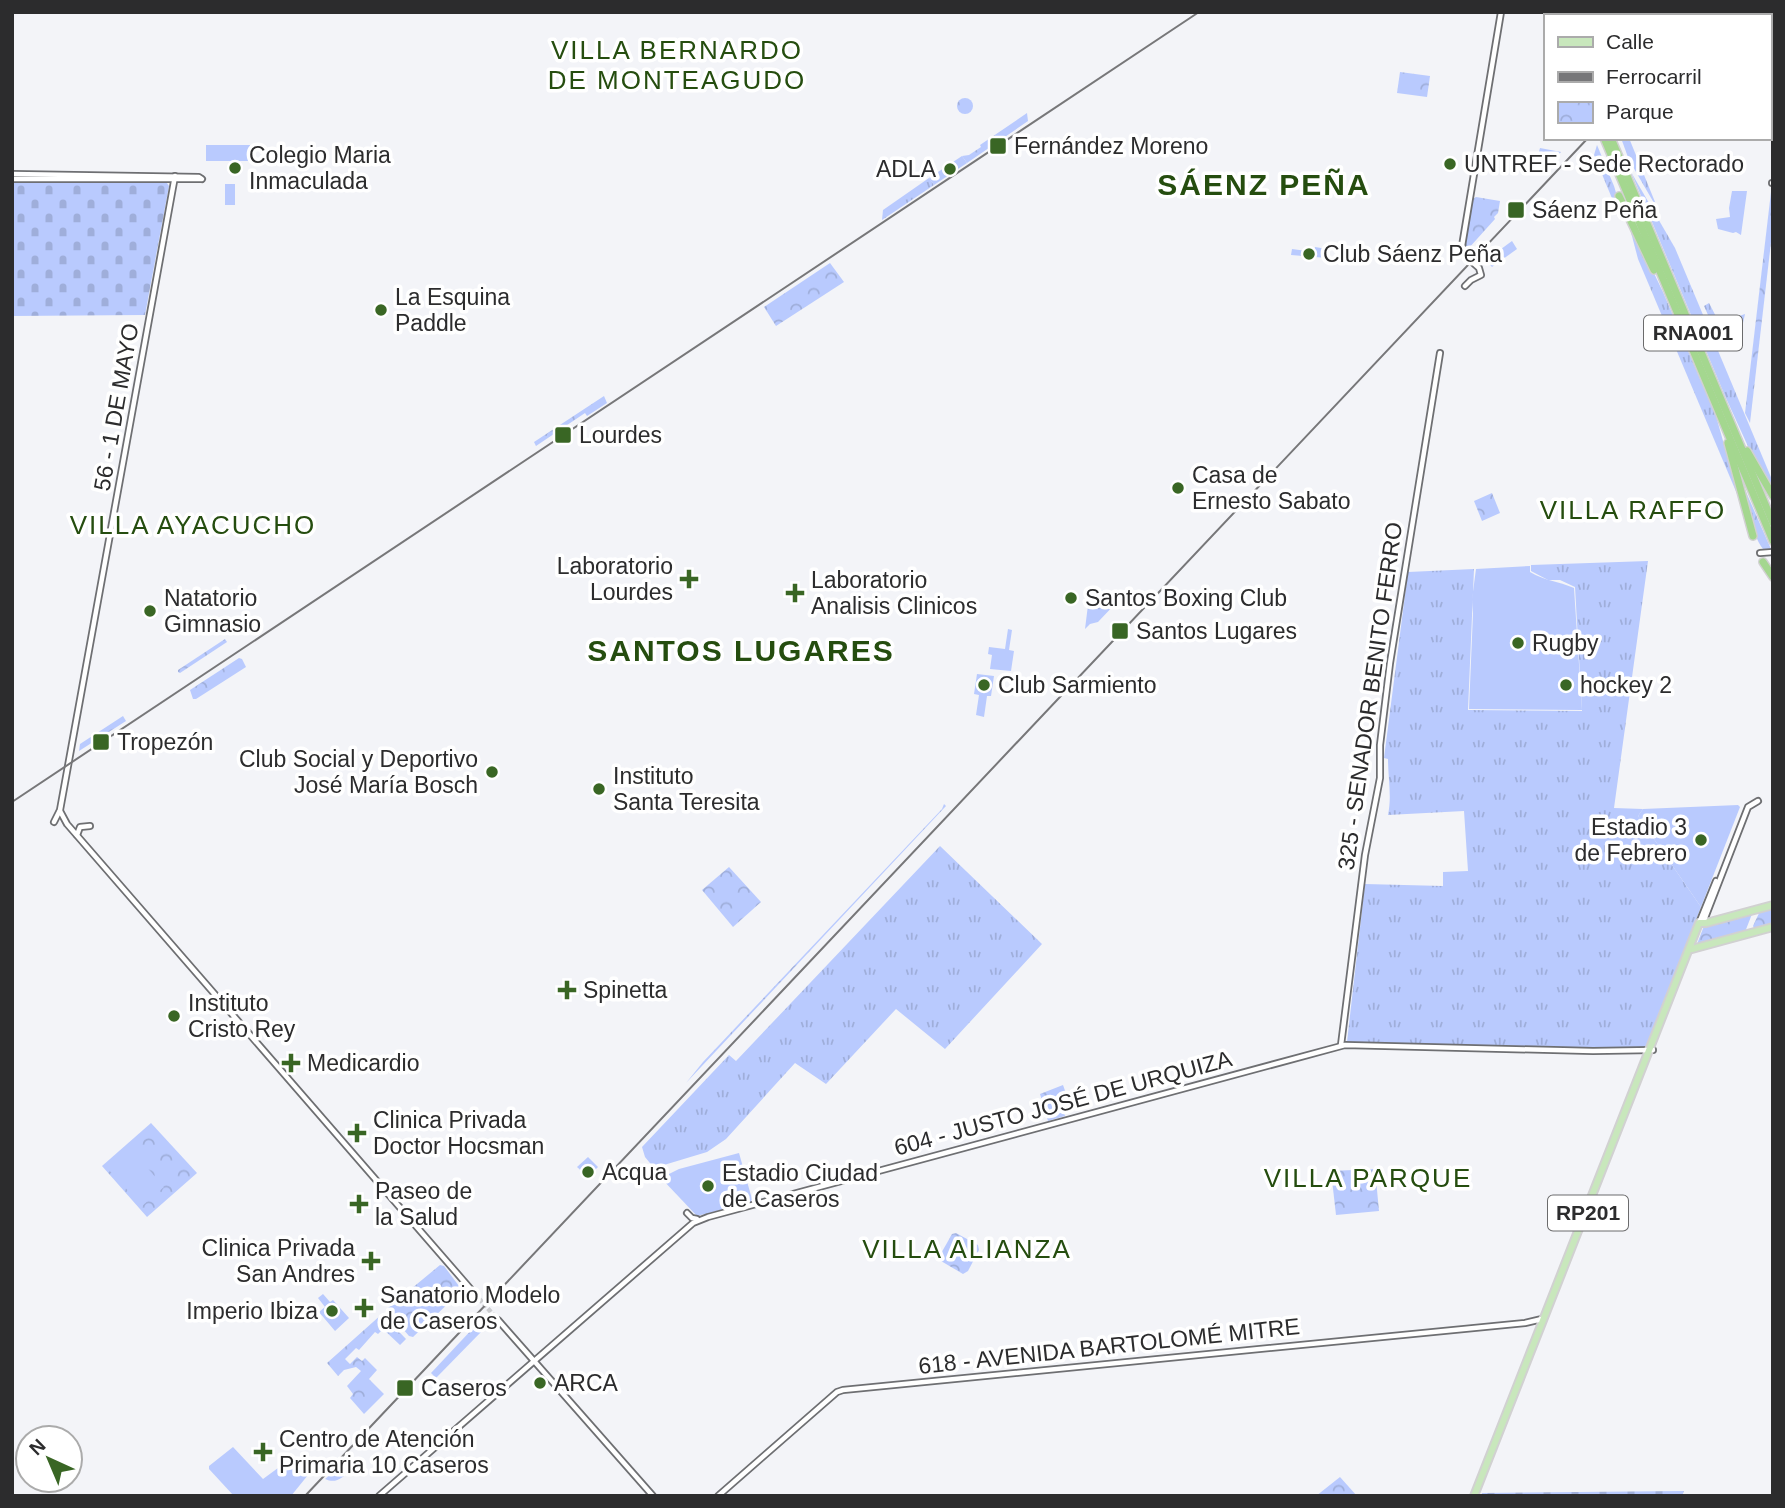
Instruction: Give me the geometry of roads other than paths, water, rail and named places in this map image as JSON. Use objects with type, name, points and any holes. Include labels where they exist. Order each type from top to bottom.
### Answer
[{"type":"highway","name":"RNA001","points":[[1605,140],[1673,304],[1773,523]]},
{"type":"highway","name":"RNA001","points":[[1612,140],[1773,541]]},
{"type":"highway","points":[[1619,196],[1673,304]]},
{"type":"highway","points":[[1725,417],[1773,496]]},
{"type":"highway","points":[[1725,417],[1753,536]]},
{"type":"highway","points":[[1763,562],[1773,577]]},
{"type":"main road","points":[[1465,286],[1481,275],[1479,268],[1461,252],[1501,12]]},
{"type":"main road","points":[[12,177],[199,177],[202,179],[198,181],[174,178]]},
{"type":"main road","name":"56 - 1 DE MAYO","points":[[54,822],[60,810],[68,768],[174,178]]},
{"type":"main road","name":"325 - SENADOR BENITO FERRO","points":[[1342,1045],[1366,855],[1380,778],[1380,745],[1392,649],[1440,353]]},
{"type":"main road","points":[[1760,553],[1772,552]]},
{"type":"main road","points":[[1701,923],[1748,799]]},
{"type":"main road","points":[[1701,923],[1748,807],[1758,801]]},
{"type":"main road","points":[[60,810],[61,816],[77,836],[475,1294]]},
{"type":"main road","points":[[77,836],[79,828],[90,826]]},
{"type":"main road","points":[[1701,923],[1773,905]]},
{"type":"main road","name":"RP201","points":[[1543,1319],[1701,923]]},
{"type":"main road","name":"RP201","points":[[1651,1051],[1701,923]]},
{"type":"main road","points":[[1692,949],[1773,927]]},
{"type":"main road","name":"604 - JUSTO JOSÉ DE URQUIZA","points":[[379,1496],[693,1223],[709,1217],[1342,1045],[1651,1051]]},
{"type":"main road","points":[[687,1213],[694,1219],[709,1217]]},
{"type":"main road","points":[[1475,1496],[1543,1319]]},
{"type":"main road","name":"618 - AVENIDA BARTOLOMÉ MITRE","points":[[718,1496],[843,1390],[1525,1323],[1543,1319]]},
{"type":"main road","points":[[498,1320],[653,1496]]},
{"type":"tunnel","points":[[475,1294],[498,1320]]},
{"type":"railway","points":[[12,802],[1199,12]]},
{"type":"railway","points":[[305,1496],[1586,140]]},
{"type":"place","name":"Fernández Moreno","points":[[998,146]]},
{"type":"place","name":"UNTREF - Sede Rectorado","points":[[1450,164]]},
{"type":"place","name":"Colegio Maria Inmaculada","points":[[235,168]]},
{"type":"place","name":"ADLA","points":[[950,169]]},
{"type":"place","name":"Sáenz Peña","points":[[1516,210]]},
{"type":"place","name":"Club Sáenz Peña","points":[[1309,254]]},
{"type":"place","name":"La Esquina Paddle","points":[[381,310]]},
{"type":"place","name":"Lourdes","points":[[563,435]]},
{"type":"place","name":"Casa de Ernesto Sabato","points":[[1178,488]]},
{"type":"place","name":"Laboratorio Lourdes","points":[[689,579]]},
{"type":"place","name":"Laboratorio Analisis Clinicos","points":[[795,593]]},
{"type":"place","name":"Santos Boxing Club","points":[[1071,598]]},
{"type":"place","name":"Natatorio Gimnasio","points":[[150,611]]},
{"type":"place","name":"Santos Lugares","points":[[1120,631]]},
{"type":"place","name":"Rugby","points":[[1518,643]]},
{"type":"place","name":"Club Sarmiento","points":[[984,685]]},
{"type":"place","name":"hockey 2","points":[[1566,685]]},
{"type":"place","name":"Tropezón","points":[[101,742]]},
{"type":"place","name":"Club Social y Deportivo José María Bosch","points":[[492,772]]},
{"type":"place","name":"Instituto Santa Teresita","points":[[599,789]]},
{"type":"place","name":"Estadio 3 de Febrero","points":[[1701,840]]},
{"type":"place","name":"Spinetta","points":[[567,990]]},
{"type":"place","name":"Instituto Cristo Rey","points":[[174,1016]]},
{"type":"place","name":"Medicardio","points":[[291,1063]]},
{"type":"place","name":"Clinica Privada Doctor Hocsman","points":[[357,1133]]},
{"type":"place","name":"Acqua","points":[[588,1172]]},
{"type":"place","name":"Estadio Ciudad de Caseros","points":[[708,1186]]},
{"type":"place","name":"Paseo de la Salud","points":[[359,1204]]},
{"type":"place","name":"Clinica Privada San Andres","points":[[371,1261]]},
{"type":"place","name":"Sanatorio Modelo de Caseros","points":[[364,1308]]},
{"type":"place","name":"Imperio Ibiza","points":[[332,1311]]},
{"type":"place","name":"ARCA","points":[[540,1383]]},
{"type":"place","name":"Caseros","points":[[405,1388]]},
{"type":"place","name":"Centro de Atención Primaria 10 Caseros","points":[[263,1452]]},
{"type":"district","name":"VILLA BERNARDO DE MONTEAGUDO","points":[[677,65]]},
{"type":"district","name":"SÁENZ PEÑA","points":[[1264,185]]},
{"type":"district","name":"VILLA RAFFO","points":[[1633,510]]},
{"type":"district","name":"VILLA AYACUCHO","points":[[193,525]]},
{"type":"district","name":"SANTOS LUGARES","points":[[741,651]]},
{"type":"district","name":"VILLA PARQUE","points":[[1368,1178]]},
{"type":"district","name":"VILLA ALIANZA","points":[[967,1249]]}]
